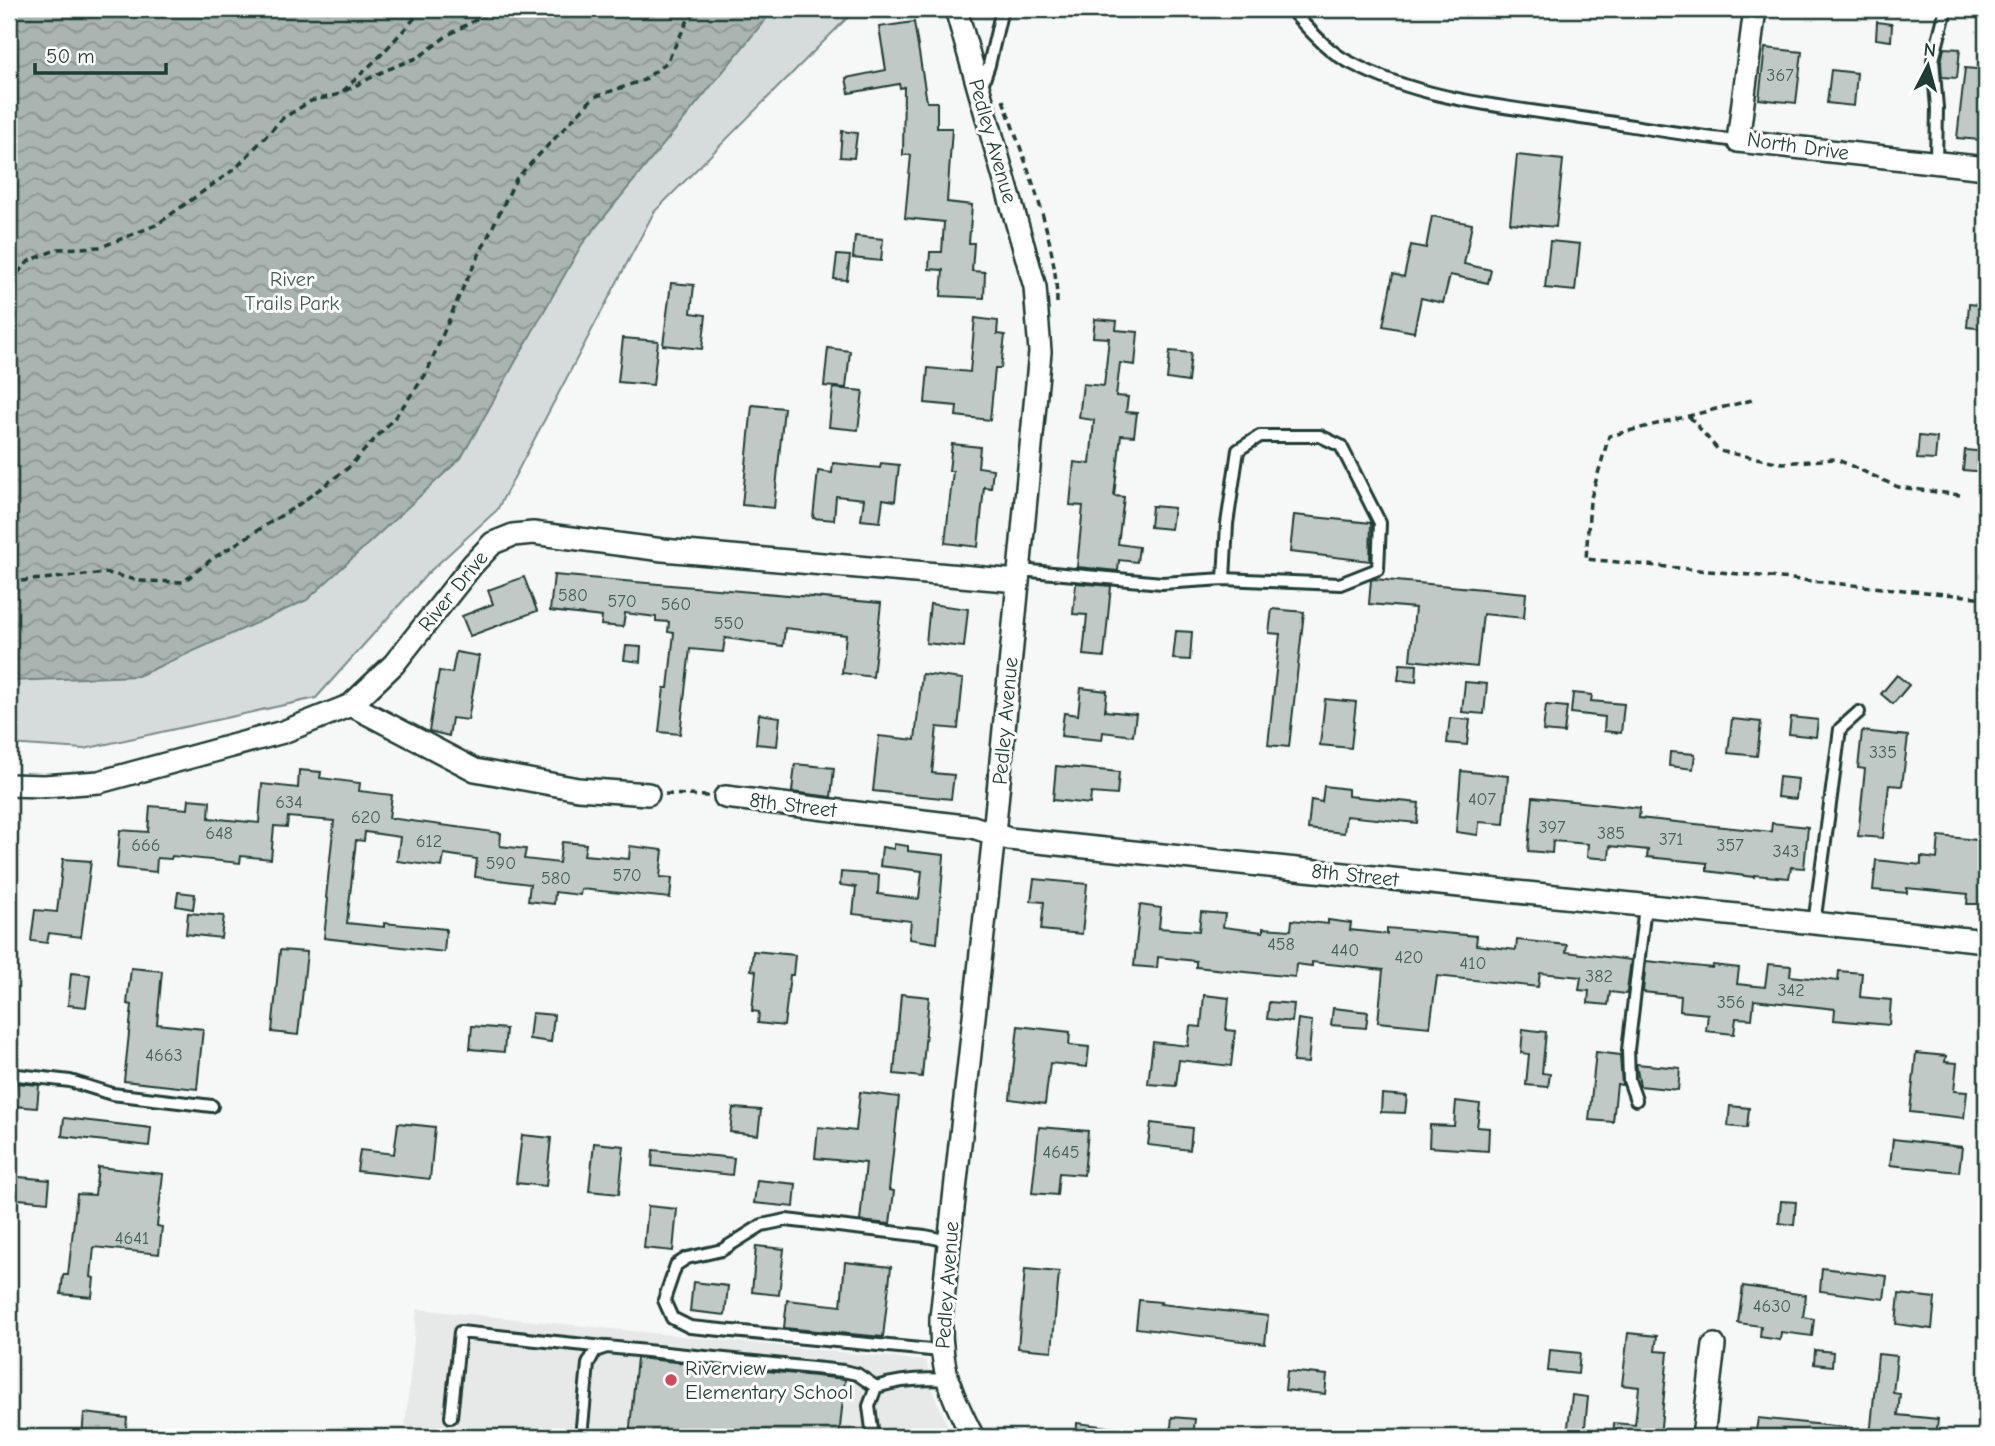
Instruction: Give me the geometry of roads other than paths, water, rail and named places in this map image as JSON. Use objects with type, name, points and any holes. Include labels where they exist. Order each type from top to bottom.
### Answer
[{"type":"street","name":"Pedley Avenue","points":[[956,9],[1035,286],[1040,352],[994,834],[941,1318],[941,1351],[947,1380],[972,1437]]},
{"type":"street","name":"North Drive","points":[[1755,9],[1738,141],[1986,168]]},
{"type":"street","name":"River Drive","points":[[9,785],[44,786],[99,782],[283,732],[351,705],[394,664],[473,564],[493,543],[513,535],[533,533],[663,550],[1019,576]]},
{"type":"street","points":[[351,705],[475,770],[578,789],[648,794]]},
{"type":"street","name":"8th Street","points":[[725,797],[973,827],[1010,839],[1986,940]]},
{"type":"street","points":[[1703,1437],[1714,1345]]},
{"type":"lane","points":[[979,94],[1002,9]]},
{"type":"lane","points":[[1290,9],[1346,61],[1413,90],[1480,104],[1684,136],[1738,141]]},
{"type":"lane","points":[[1936,162],[1937,108],[1933,60],[1946,9]]},
{"type":"lane","points":[[1019,576],[1162,583],[1224,579],[1340,584],[1378,569],[1380,523],[1341,446],[1320,436],[1260,436],[1238,450],[1227,524],[1224,579]]},
{"type":"lane","points":[[1814,923],[1840,729],[1859,712]]},
{"type":"lane","points":[[1636,1100],[1629,1080],[1628,1061],[1645,906]]},
{"type":"lane","points":[[9,1074],[70,1081],[112,1094],[212,1106]]},
{"type":"lane","points":[[941,1351],[690,1327],[672,1318],[664,1300],[676,1265],[687,1258],[722,1250],[762,1225],[786,1220],[950,1241]]},
{"type":"lane","points":[[451,1417],[460,1332],[843,1371],[857,1374],[876,1387],[895,1382],[947,1380]]},
{"type":"lane","points":[[581,1437],[588,1364],[595,1352],[607,1348]]},
{"type":"lane","points":[[873,1437],[869,1406],[876,1387]]},
{"type":"water","name":"River Trails Park","points":[[9,9],[774,9],[582,244],[461,458],[307,600],[138,676],[9,681]]},
{"type":"place","name":"Riverview Elementary School","points":[[671,1380]]}]
